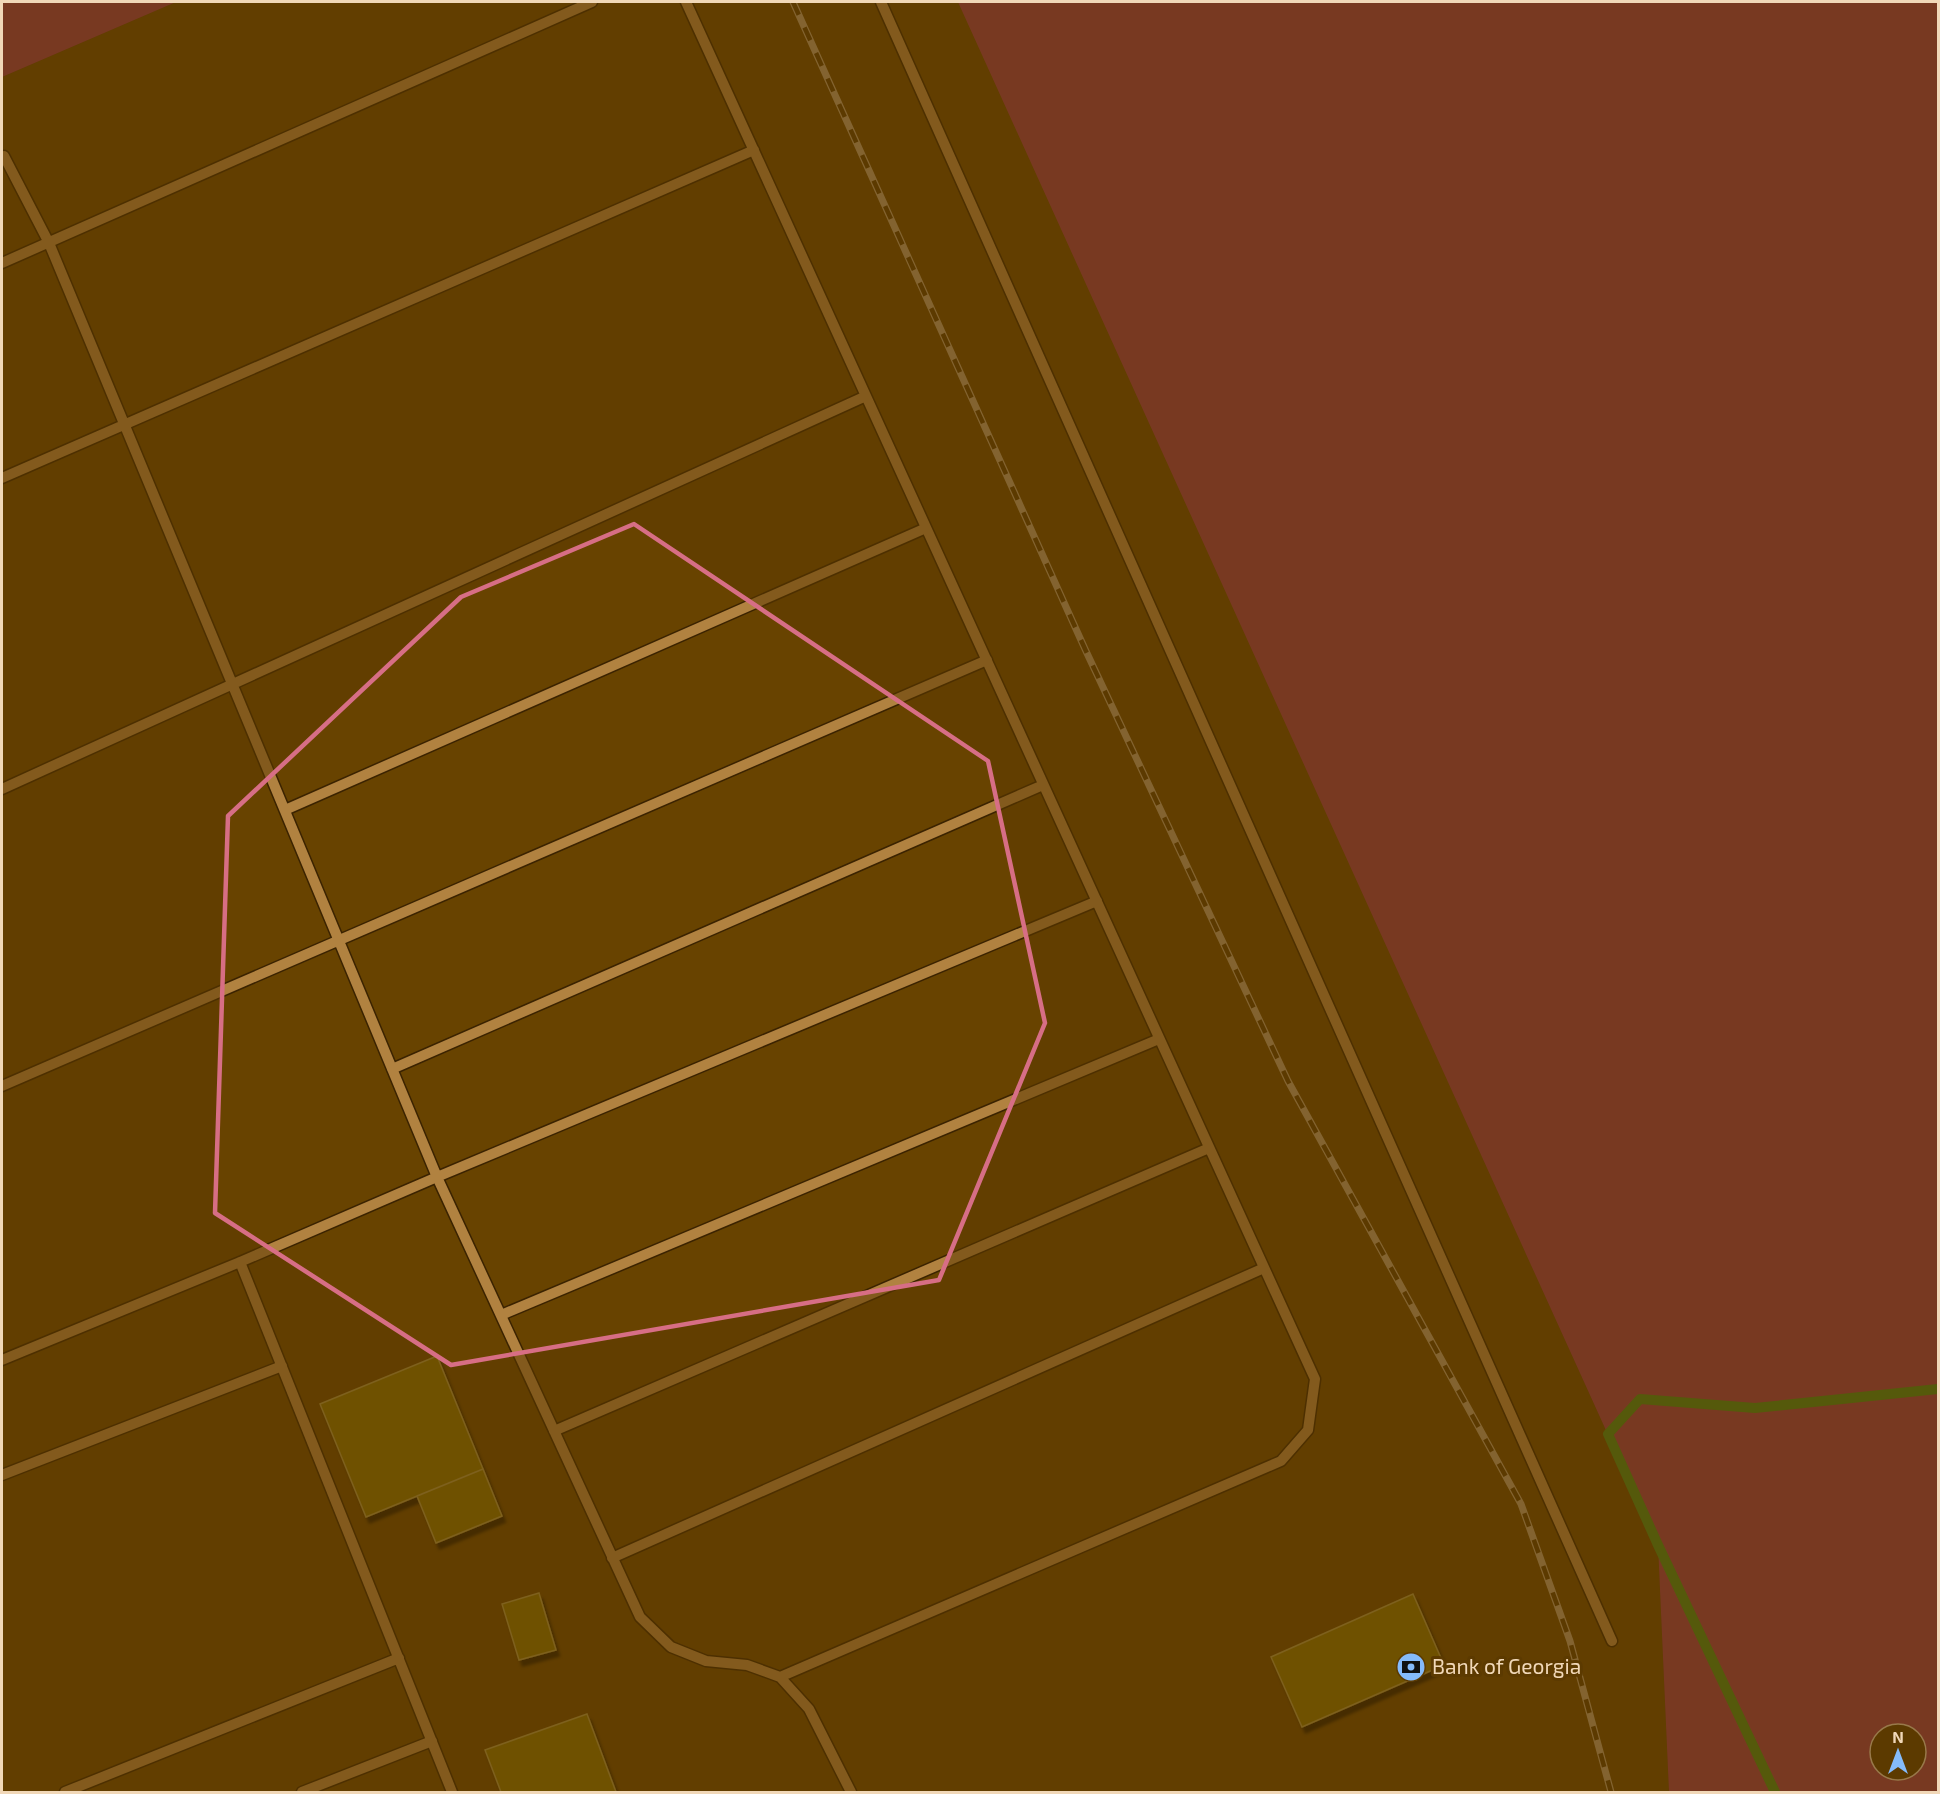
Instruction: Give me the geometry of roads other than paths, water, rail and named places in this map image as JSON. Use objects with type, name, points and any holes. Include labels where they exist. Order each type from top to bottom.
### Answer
[{"type":"street","points":[[2,264],[592,2]]},
{"type":"street","points":[[686,2],[1315,1379],[1308,1430],[1281,1461],[780,1677]]},
{"type":"street","points":[[882,2],[1612,1641]]},
{"type":"street","points":[[2,478],[754,150]]},
{"type":"street","points":[[2,157],[4,156],[49,243],[437,1177],[640,1617],[671,1647],[706,1661],[747,1665],[780,1677],[809,1709],[851,1792]]},
{"type":"street","points":[[2,789],[866,396]]},
{"type":"street","points":[[285,810],[926,528]]},
{"type":"street","points":[[2,1086],[987,660]]},
{"type":"street","points":[[392,1068],[1043,785]]},
{"type":"street","points":[[2,1360],[1097,901]]},
{"type":"street","points":[[501,1315],[1159,1039]]},
{"type":"street","points":[[554,1431],[1209,1148]]},
{"type":"street","points":[[240,1262],[452,1792]]},
{"type":"street","points":[[612,1558],[1264,1268]]},
{"type":"street","points":[[2,1475],[282,1366]]},
{"type":"street","points":[[65,1792],[399,1658]]},
{"type":"street","points":[[302,1792],[432,1741]]},
{"type":"waterway","points":[[1775,1792],[1608,1434],[1640,1399],[1755,1408],[1938,1389]]},
{"type":"railway","points":[[793,2],[1085,649],[1288,1081],[1521,1504],[1570,1641],[1611,1792]]},
{"type":"place","name":"Bank of Georgia","points":[[1411,1667]]}]
